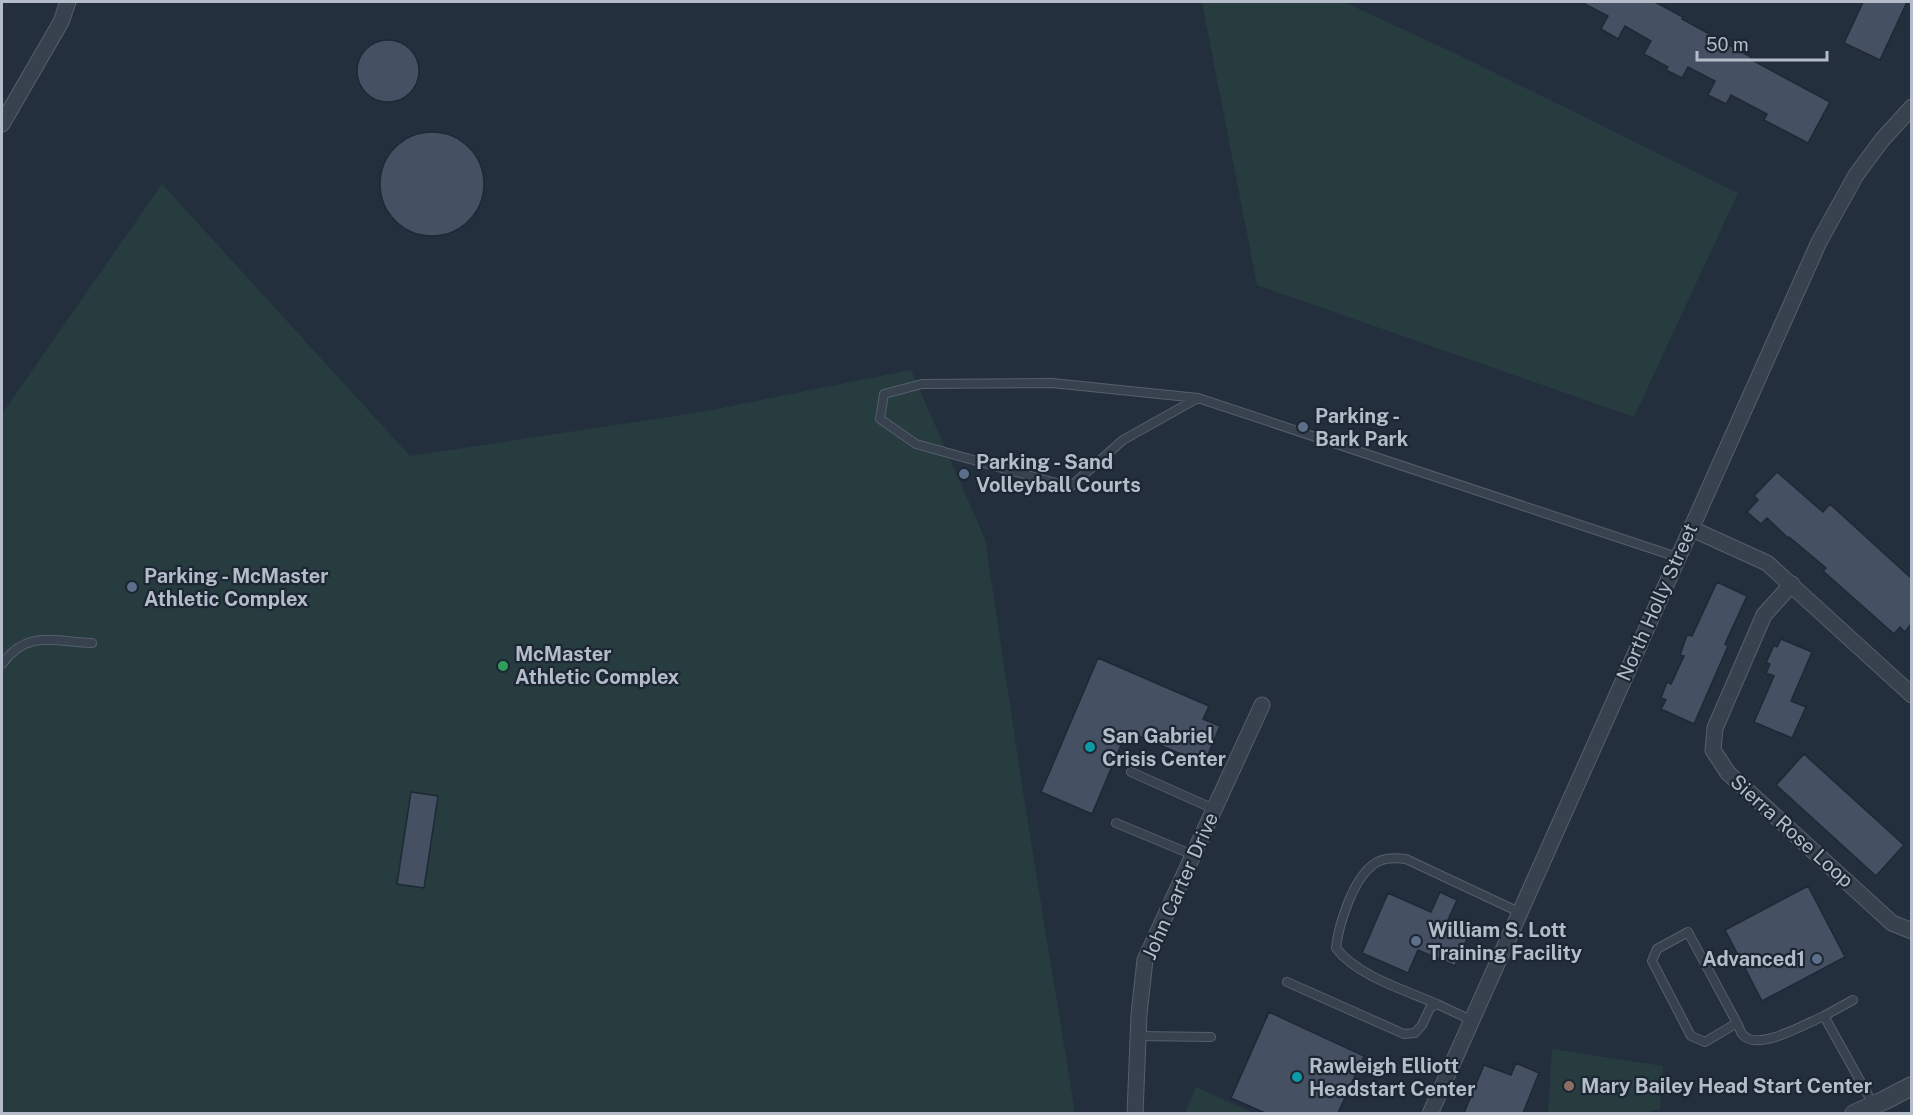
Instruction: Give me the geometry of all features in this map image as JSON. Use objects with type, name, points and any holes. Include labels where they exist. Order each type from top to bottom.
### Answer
[{"type":"street","points":[[2,124],[61,22],[68,2]]},
{"type":"street","name":"North Holly Street","points":[[1430,1113],[1819,242],[1856,175],[1911,107]]},
{"type":"street","points":[[1690,528],[1767,563],[1911,694]]},
{"type":"street","name":"Sierra Rose Loop","points":[[1792,584],[1764,615],[1715,728],[1713,750],[1720,762],[1737,781],[1892,923],[1911,931]]},
{"type":"street","name":"John Carter Drive","points":[[1135,1113],[1144,960],[1262,705]]},
{"type":"street","points":[[1854,1113],[1911,1086]]},
{"type":"lane","points":[[1198,398],[1123,440],[1070,487],[915,444],[880,419],[884,394],[922,384],[1052,383],[1198,398],[1677,558]]},
{"type":"lane","points":[[2,664],[11,650],[33,639],[92,644]]},
{"type":"lane","points":[[1131,772],[1214,809]]},
{"type":"lane","points":[[1116,823],[1193,855]]},
{"type":"lane","points":[[1471,1020],[1360,970],[1345,960],[1336,948],[1347,906],[1362,876],[1375,864],[1390,857],[1406,859],[1519,912]]},
{"type":"lane","points":[[1737,1023],[1706,1042],[1691,1036],[1652,961],[1657,949],[1688,932],[1737,1023],[1744,1037],[1755,1041],[1770,1040],[1824,1016],[1853,1000]]},
{"type":"lane","points":[[1287,982],[1404,1034],[1415,1033],[1422,1025],[1430,1008],[1437,1004]]},
{"type":"lane","points":[[1824,1016],[1874,1105]]},
{"type":"lane","points":[[1138,1036],[1211,1037]]},
{"type":"green space","points":[[1202,2],[1344,2],[1467,59],[1738,193],[1634,417],[1257,285]]},
{"type":"green space","name":"McMaster Athletic Complex","points":[[162,184],[410,456],[701,412],[911,370],[985,539],[1075,1113],[2,1113],[2,414]]},
{"type":"green space","points":[[1552,1049],[1663,1066],[1660,1109],[1640,1114],[1548,1113]]},
{"type":"green space","points":[[1196,1087],[1253,1113],[1185,1113]]},
{"type":"building","points":[[1581,2],[1655,2],[1751,57],[1750,59],[1830,102],[1808,143],[1764,120],[1767,114],[1731,95],[1726,104],[1708,95],[1715,81],[1688,67],[1682,78],[1666,70],[1668,67],[1644,54],[1651,41],[1625,26],[1618,39],[1601,29],[1608,16]]},
{"type":"building","points":[[1863,2],[1907,2],[1880,60],[1844,43]]},
{"type":"building","points":[[382,40],[394,40],[410,49],[417,59],[419,71],[417,83],[410,93],[394,102],[382,102],[371,97],[362,88],[357,77],[357,65],[362,54],[371,45]]},
{"type":"building","points":[[432,132],[452,136],[469,147],[480,164],[484,184],[480,204],[469,221],[452,232],[432,236],[412,232],[395,221],[384,204],[380,184],[384,164],[395,147],[412,136]]},
{"type":"building","points":[[1777,472],[1823,512],[1830,504],[1911,578],[1911,624],[1905,632],[1900,627],[1894,634],[1823,571],[1826,568],[1767,518],[1761,524],[1747,512],[1758,500],[1754,496]]},
{"type":"building","points":[[1717,582],[1747,596],[1725,644],[1728,646],[1694,724],[1661,709],[1666,700],[1661,698],[1667,682],[1671,684],[1684,656],[1680,655],[1687,635],[1692,636]]},
{"type":"building","points":[[1781,639],[1812,652],[1791,701],[1806,707],[1792,738],[1754,722],[1774,676],[1766,673],[1770,664],[1766,663],[1774,645],[1777,647]]},
{"type":"building","name":"San Gabriel Crisis Center","points":[[1098,658],[1209,706],[1203,719],[1220,726],[1204,764],[1127,731],[1092,814],[1041,792]]},
{"type":"building","points":[[1804,754],[1904,845],[1876,876],[1776,785]]},
{"type":"building","points":[[411,792],[438,796],[424,888],[397,884]]},
{"type":"building","points":[[1808,886],[1845,957],[1762,1001],[1725,930]]},
{"type":"building","name":"William S. Lott Training Facility","points":[[1440,892],[1457,900],[1447,922],[1470,932],[1455,966],[1418,950],[1408,973],[1362,953],[1388,893],[1431,912]]},
{"type":"building","name":"Rawleigh Elliott Headstart Center","points":[[1269,1012],[1364,1056],[1338,1113],[1265,1113],[1231,1098]]},
{"type":"building","points":[[1516,1063],[1539,1073],[1523,1113],[1464,1113],[1484,1065],[1511,1075]]},
{"type":"place","name":"Parking - Bark Park","points":[[1303,427]]},
{"type":"place","name":"Parking - Sand Volleyball Courts","points":[[964,474]]},
{"type":"place","name":"Parking - McMaster Athletic Complex","points":[[132,587]]},
{"type":"place","name":"McMaster Athletic Complex","points":[[503,666]]},
{"type":"place","name":"San Gabriel Crisis Center","points":[[1090,747]]},
{"type":"place","name":"William S. Lott Training Facility","points":[[1416,941]]},
{"type":"place","name":"Advanced1","points":[[1817,959]]},
{"type":"place","name":"Rawleigh Elliott Headstart Center","points":[[1297,1077]]},
{"type":"place","name":"Mary Bailey Head Start Center","points":[[1569,1086]]}]
